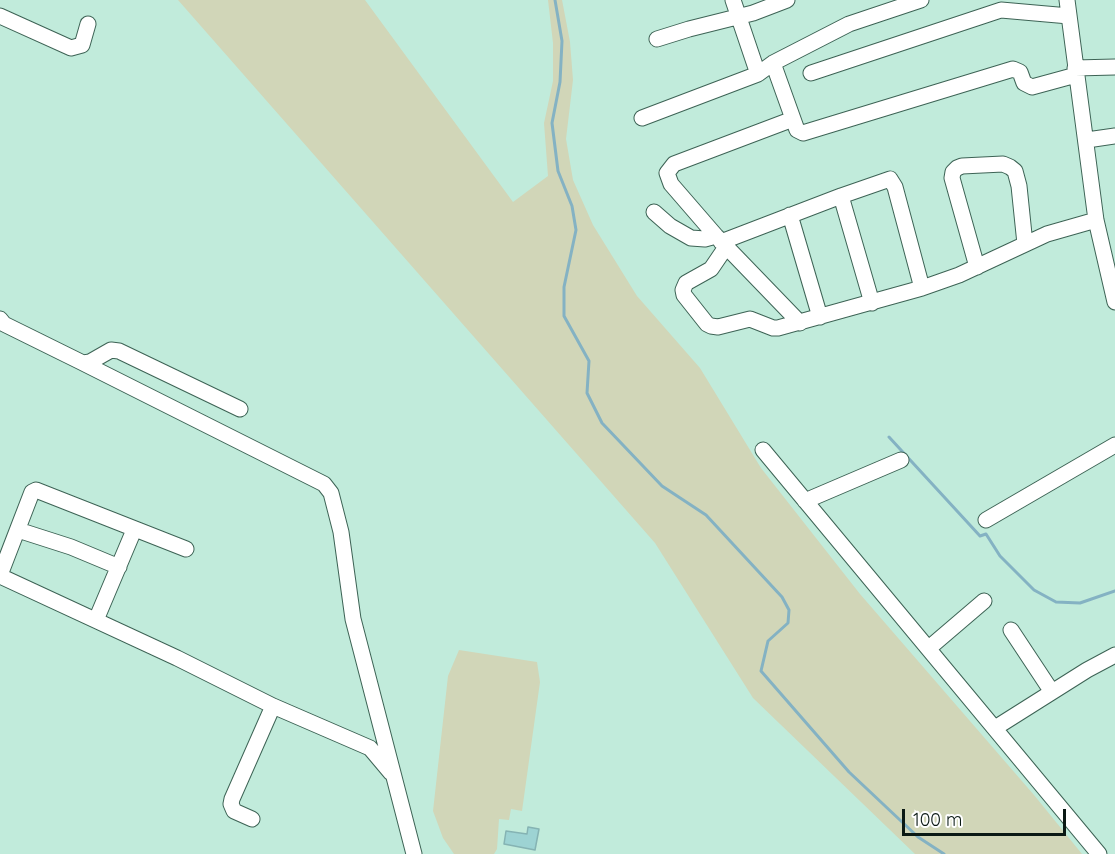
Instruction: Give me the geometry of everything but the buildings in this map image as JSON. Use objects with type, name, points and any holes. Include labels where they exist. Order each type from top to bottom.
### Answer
[{"type":"street","points":[[733,0],[758,74]]},
{"type":"street","points":[[657,39],[739,17],[787,0]]},
{"type":"street","points":[[642,118],[758,74],[773,63],[849,24],[921,0]]},
{"type":"street","points":[[1067,0],[1096,220],[1108,237],[1115,302]]},
{"type":"street","points":[[811,73],[999,5],[1069,16]]},
{"type":"street","points":[[0,16],[71,48],[82,45],[88,24]]},
{"type":"street","points":[[773,63],[799,132],[808,132],[1013,69],[1020,72],[1024,83],[1032,87],[1076,71],[1115,68]]},
{"type":"street","points":[[793,119],[674,164],[667,173],[670,184],[722,244],[800,323]]},
{"type":"street","points":[[1087,140],[1115,136]]},
{"type":"street","points":[[977,267],[952,178],[957,168],[1003,164],[1010,166],[1019,186],[1025,244]]},
{"type":"street","points":[[654,212],[670,226],[691,238],[722,244],[790,214],[885,180],[892,181],[922,288]]},
{"type":"street","points":[[841,196],[872,303]]},
{"type":"street","points":[[790,214],[820,317]]},
{"type":"street","points":[[722,244],[715,264],[706,273],[686,283],[683,290],[684,295],[707,324],[718,327],[755,319],[772,328],[800,323],[922,288],[977,267],[1047,234],[1096,220]]},
{"type":"street","points":[[0,319],[4,324],[324,484],[331,493],[341,532],[353,620],[414,854]]},
{"type":"street","points":[[83,363],[90,362],[111,350],[120,351],[240,409]]},
{"type":"street","points":[[986,520],[1115,445]]},
{"type":"street","points":[[763,450],[1099,854]]},
{"type":"street","points":[[806,501],[901,460]]},
{"type":"street","points":[[186,549],[39,490],[32,492],[0,576],[273,706],[370,748],[394,776]]},
{"type":"street","points":[[18,530],[70,547],[119,567]]},
{"type":"street","points":[[96,621],[134,530]]},
{"type":"street","points":[[929,648],[984,601]]},
{"type":"street","points":[[1011,630],[1052,692]]},
{"type":"street","points":[[995,728],[1115,655]]},
{"type":"street","points":[[252,819],[234,811],[231,804],[273,706]]},
{"type":"green space","points":[[178,0],[365,0],[513,202],[548,176],[544,123],[553,81],[553,43],[548,0],[562,0],[570,42],[573,80],[566,139],[573,180],[593,225],[637,296],[700,368],[761,468],[860,594],[1034,795],[1082,854],[915,854],[753,698],[655,543]]},
{"type":"green space","points":[[459,650],[537,662],[540,682],[522,811],[511,809],[509,820],[499,819],[497,849],[494,854],[454,854],[443,838],[433,811],[448,676]]},
{"type":"waterway","points":[[555,0],[562,41],[560,82],[552,123],[558,171],[572,206],[576,230],[564,287],[564,316],[589,361],[587,393],[602,423],[662,486],[706,515],[782,597],[789,610],[788,623],[768,641],[761,671],[849,772],[918,837],[944,854]]},
{"type":"waterway","points":[[889,437],[980,536],[986,534],[1000,556],[1034,590],[1056,602],[1080,603],[1115,591]]}]
